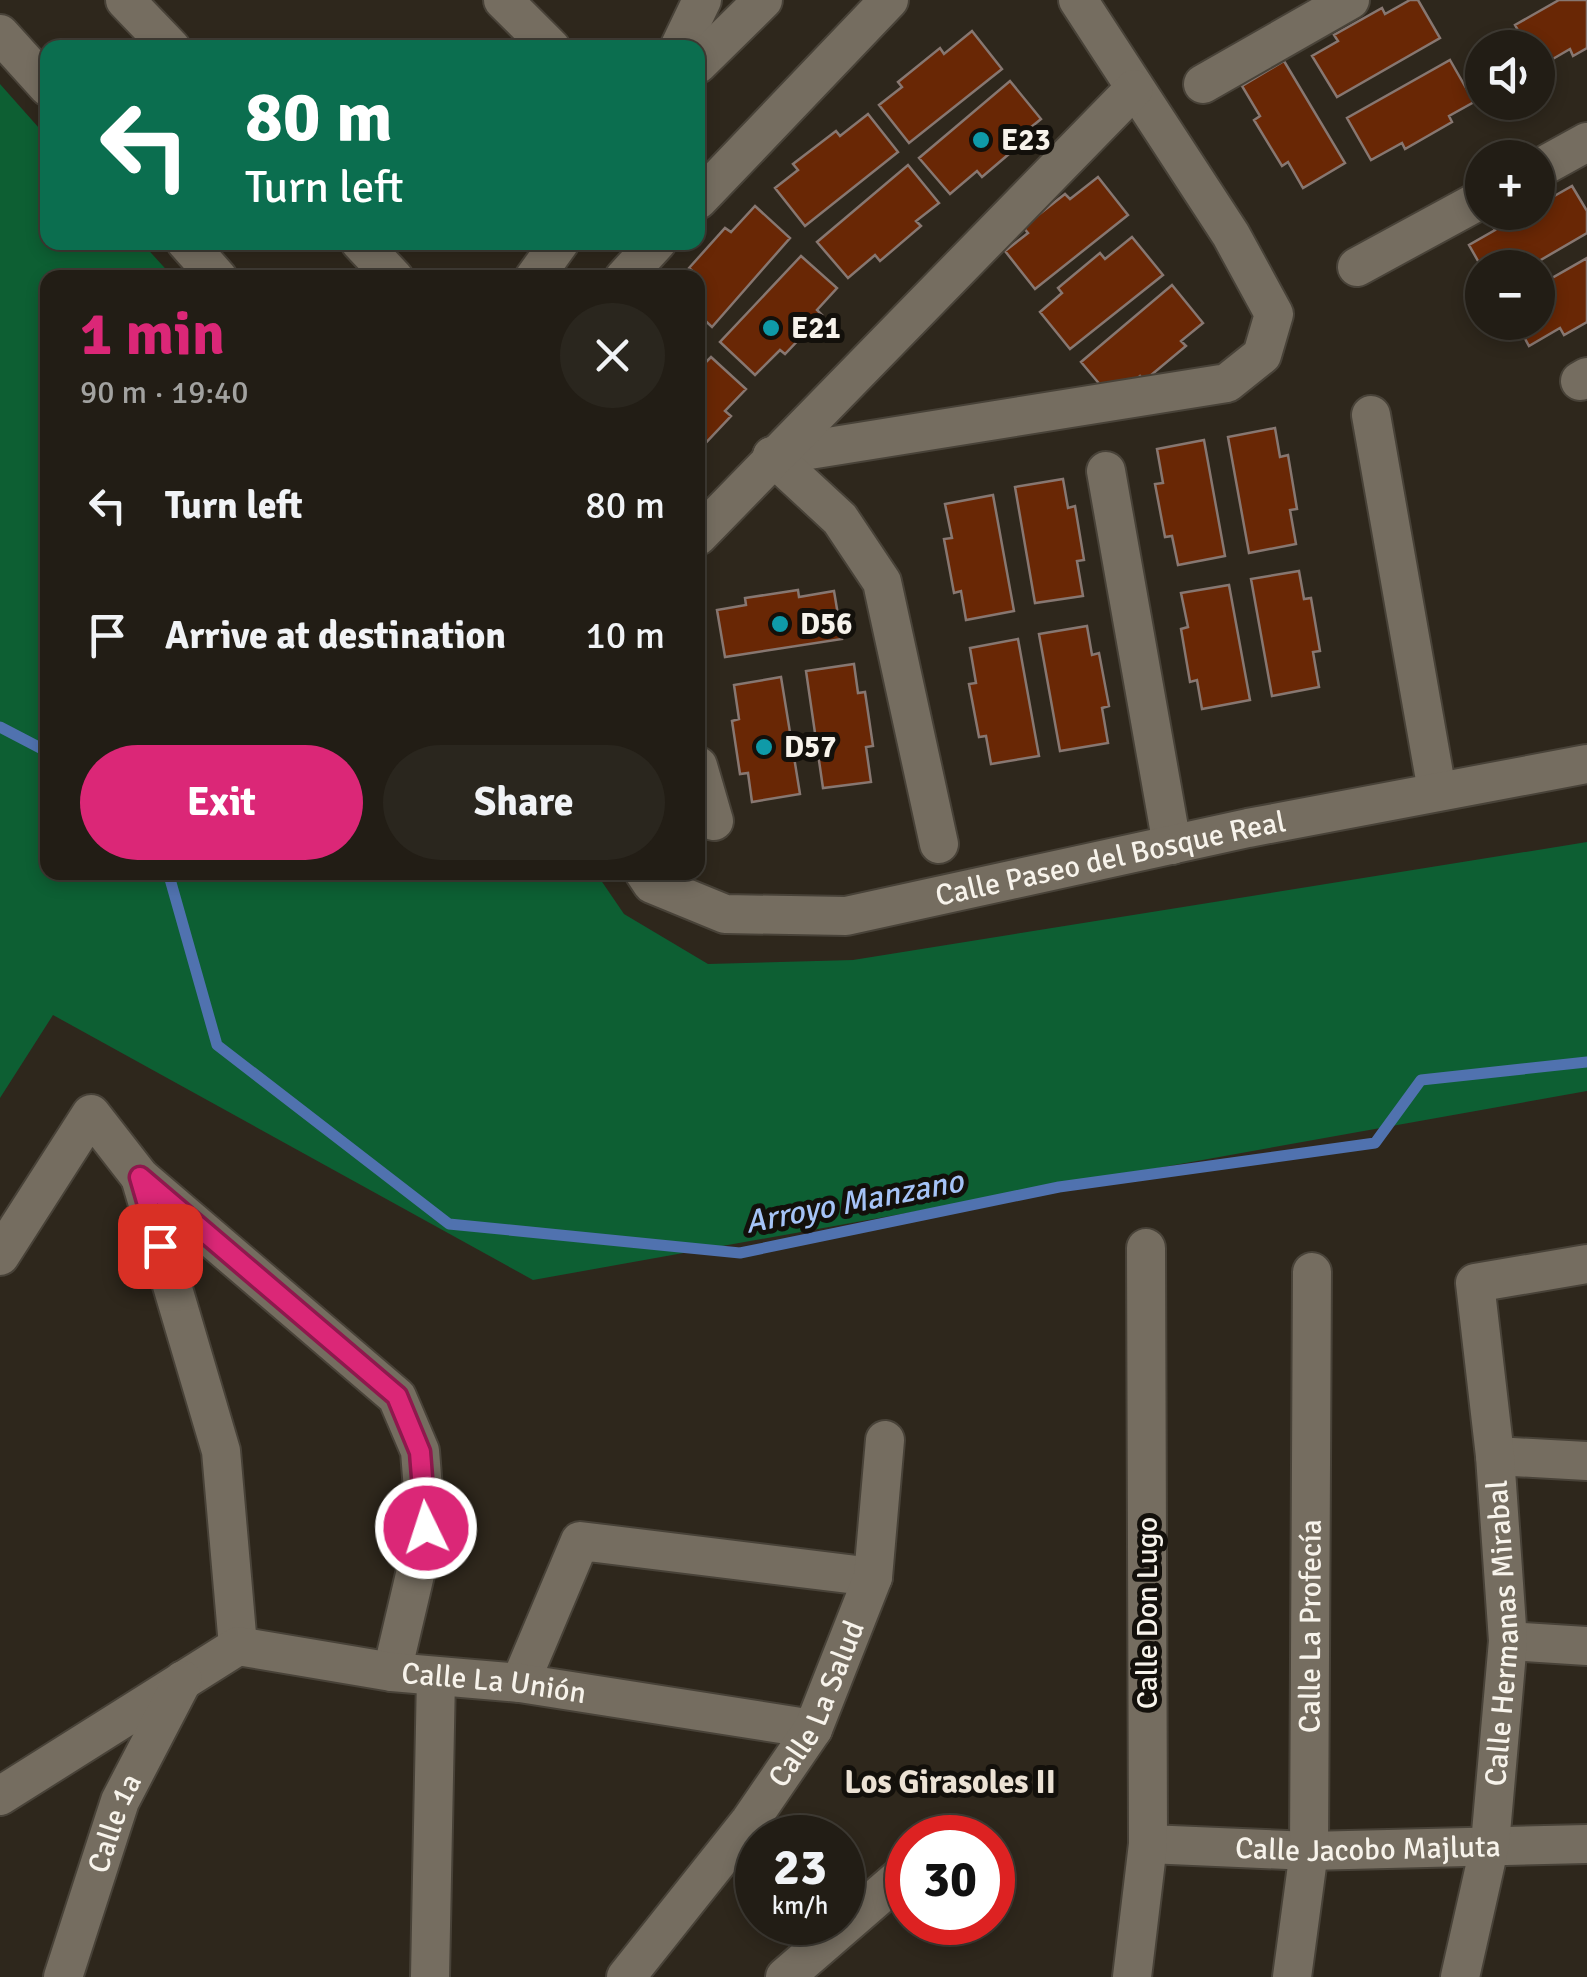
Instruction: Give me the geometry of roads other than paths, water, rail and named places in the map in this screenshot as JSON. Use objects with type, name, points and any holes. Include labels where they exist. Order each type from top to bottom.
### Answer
[{"type":"street","points":[[126,0],[164,40]]},
{"type":"street","points":[[503,0],[542,40]]},
{"type":"street","points":[[683,40],[702,0]]},
{"type":"street","points":[[705,57],[763,0]]},
{"type":"street","points":[[705,193],[889,0]]},
{"type":"street","points":[[772,456],[1228,383],[1262,355],[1274,314],[1232,234],[1078,0]]},
{"type":"street","points":[[1203,84],[1350,0]]},
{"type":"street","points":[[0,34],[40,78]]},
{"type":"street","points":[[705,528],[1134,88]]},
{"type":"street","points":[[1555,160],[1587,142]]},
{"type":"street","points":[[1357,267],[1465,208]]},
{"type":"street","points":[[193,250],[211,270]]},
{"type":"street","points":[[368,250],[386,270]]},
{"type":"street","points":[[631,270],[650,250]]},
{"type":"street","points":[[1371,415],[1437,791]]},
{"type":"street","points":[[772,456],[840,519],[882,582],[938,844]]},
{"type":"street","points":[[1106,471],[1172,845]]},
{"type":"street","name":"Calle Paseo del Bosque Real","points":[[649,880],[725,914],[846,916],[1172,845],[1587,764]]},
{"type":"street","points":[[705,790],[714,821]]},
{"type":"street","points":[[0,1256],[91,1114],[140,1177],[397,1396],[420,1452],[426,1528],[392,1672]]},
{"type":"street","points":[[0,1796],[238,1646],[221,1451],[140,1177]]},
{"type":"street","name":"Calle Don Lugo","points":[[1132,1977],[1148,1844],[1146,1248]]},
{"type":"street","name":"Calle Hermanas Mirabal","points":[[1460,1977],[1490,1844],[1508,1641],[1495,1456],[1475,1283],[1587,1264]]},
{"type":"street","name":"Calle La Profecía","points":[[1292,1977],[1309,1851],[1312,1272]]},
{"type":"street","name":"Calle La Salud","points":[[626,1977],[750,1821],[813,1729],[872,1577],[885,1440]]},
{"type":"street","points":[[1495,1456],[1587,1461]]},
{"type":"street","points":[[520,1682],[580,1541],[872,1577]]},
{"type":"street","points":[[1508,1641],[1587,1646]]},
{"type":"street","name":"Calle La Unión","points":[[238,1646],[436,1678],[520,1682],[813,1729]]},
{"type":"street","name":"Calle 1a","points":[[63,1977],[120,1801],[184,1678]]},
{"type":"street","points":[[430,1977],[436,1678]]},
{"type":"street","name":"Calle Jacobo Majluta","points":[[1148,1844],[1309,1851],[1587,1844]]},
{"type":"street","points":[[786,1977],[885,1891]]},
{"type":"waterway","name":"Arroyo Manzano","points":[[0,727],[40,748]]},
{"type":"waterway","name":"Arroyo Manzano","points":[[170,880],[217,1045],[449,1224],[740,1253],[1059,1187],[1375,1143],[1421,1080],[1587,1062]]},
{"type":"place","name":"E23","points":[[981,140]]},
{"type":"place","name":"E21","points":[[771,328]]},
{"type":"place","name":"D56","points":[[780,624]]},
{"type":"place","name":"D57","points":[[764,747]]},
{"type":"district","name":"Los Girasoles II","points":[[950,1782]]}]
